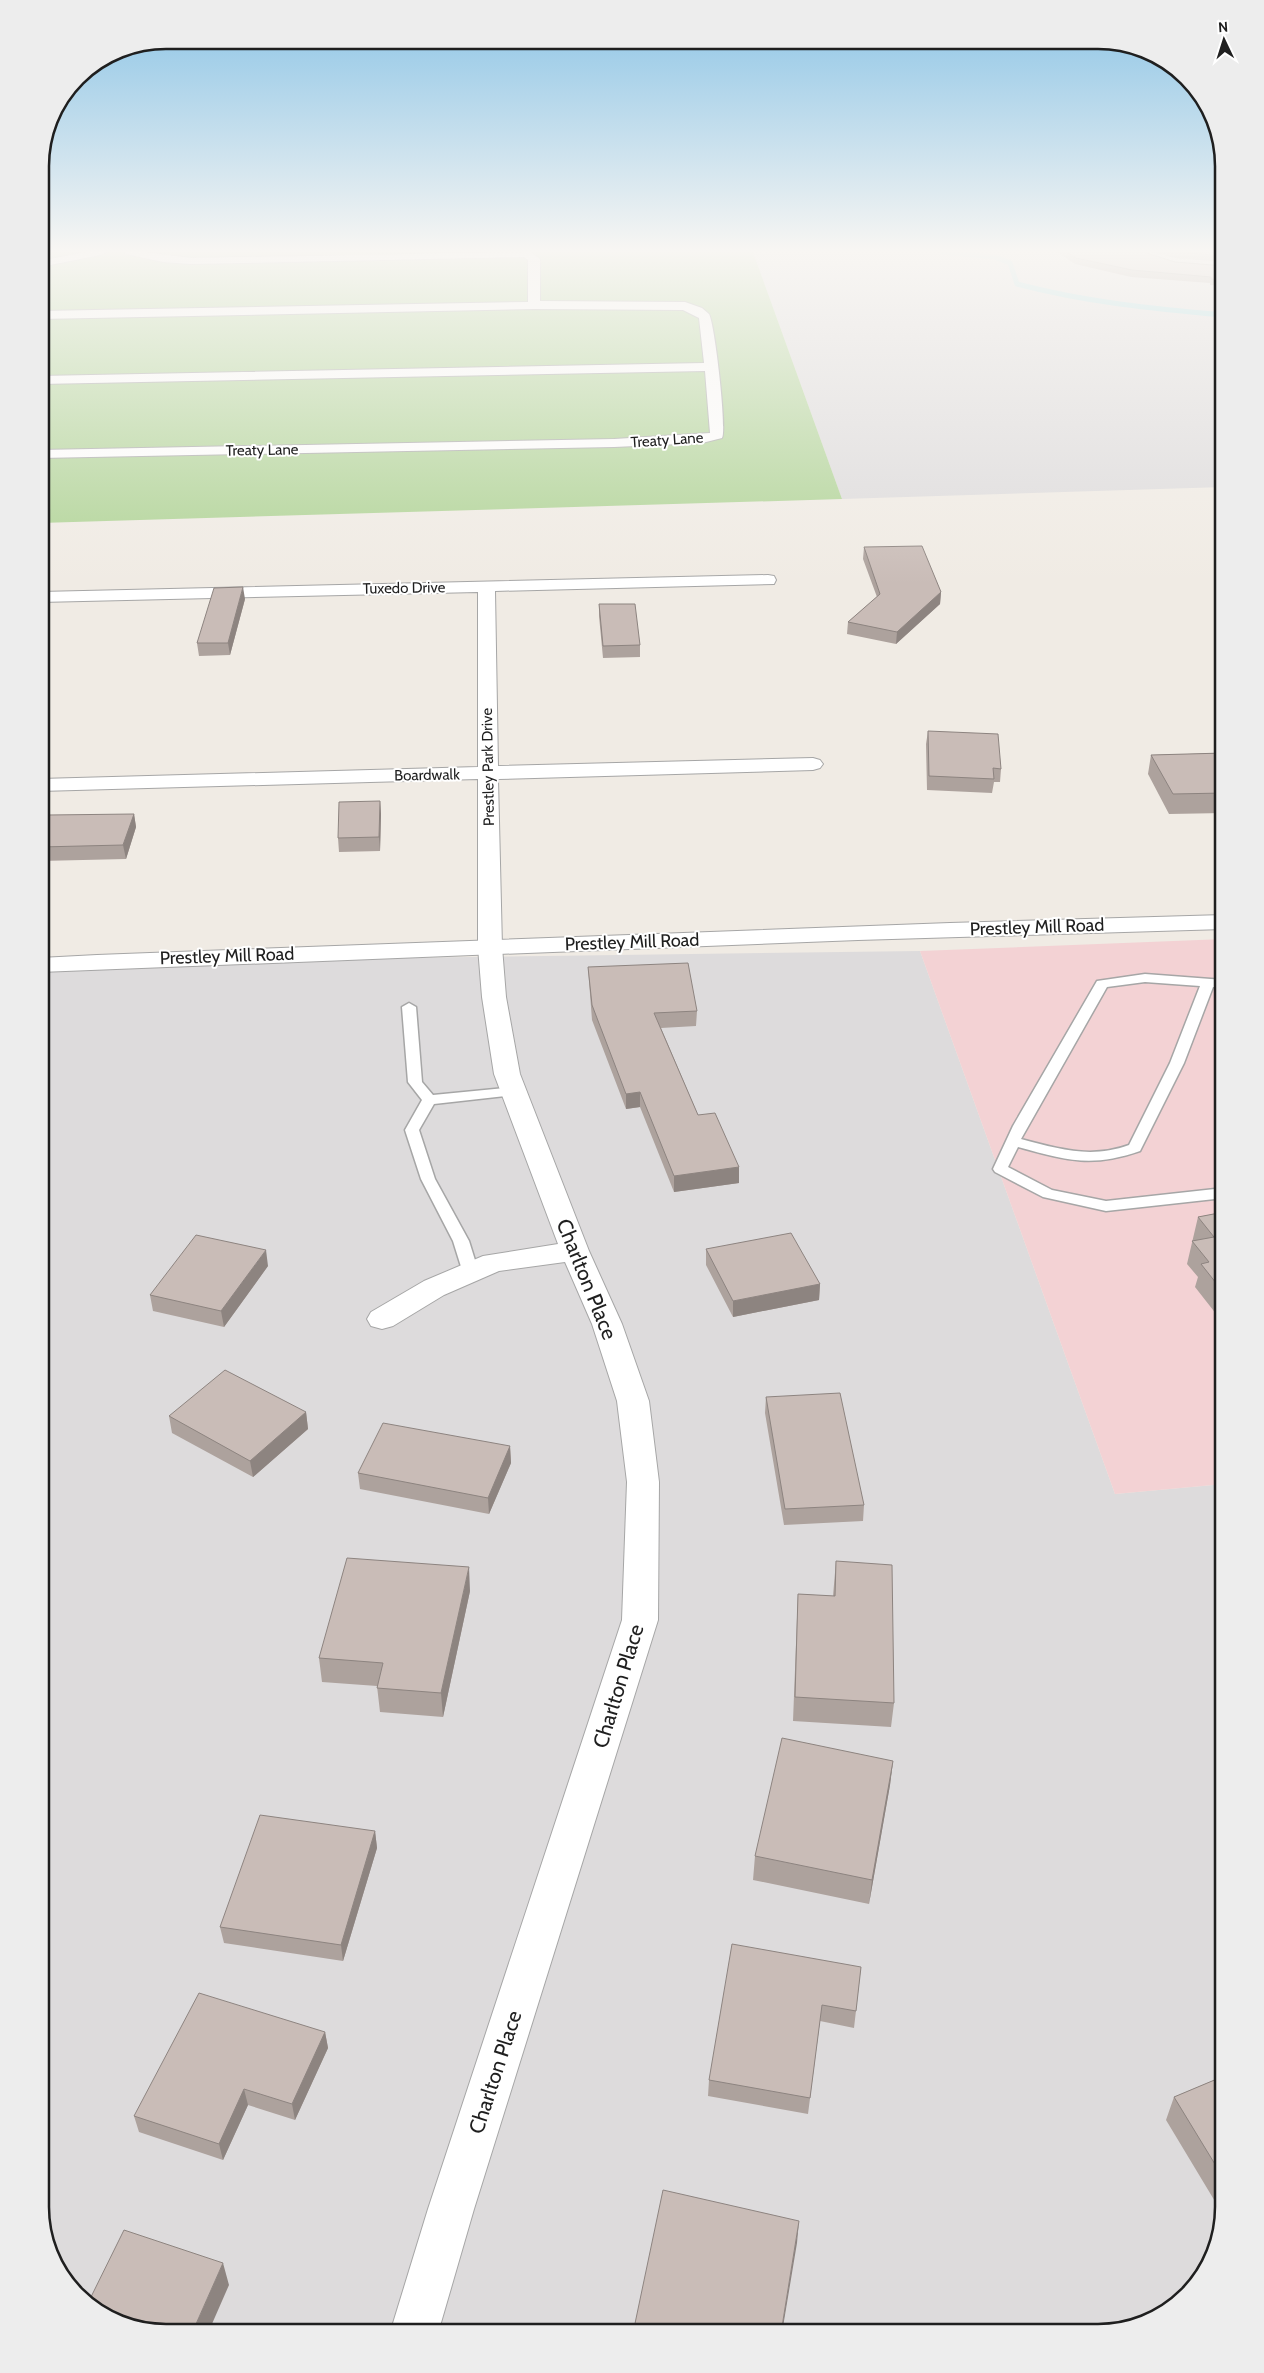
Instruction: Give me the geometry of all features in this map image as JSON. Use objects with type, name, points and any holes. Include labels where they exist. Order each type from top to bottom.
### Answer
[{"type":"street","name":"Treaty Lane","points":[[49,454],[594,444],[702,439],[716,435],[716,413],[710,363]]},
{"type":"street","points":[[49,380],[711,367]]},
{"type":"street","name":"Tuxedo Drive","points":[[49,597],[768,580]]},
{"type":"street","name":"Prestley Park Drive","points":[[486,586],[490,947]]},
{"type":"street","name":"Boardwalk","points":[[49,785],[813,764]]},
{"type":"street","name":"Prestley Mill Road","points":[[49,964],[192,956],[1022,927],[1215,922]]},
{"type":"street","name":"Charlton Place","points":[[417,2324],[454,2200],[640,1620],[643,1482],[633,1401],[607,1324],[575,1251],[507,1074],[494,997],[490,947]]},
{"type":"street","points":[[382,1319],[434,1288],[493,1264],[575,1251]]},
{"type":"lane","points":[[1215,983],[1145,978],[1102,984],[1000,1169],[1048,1194],[1106,1206],[1215,1194]]},
{"type":"lane","points":[[1014,1141],[1084,1159],[1118,1155],[1135,1148],[1177,1062],[1208,983]]},
{"type":"lane","points":[[409,1007],[415,1082],[430,1100]]},
{"type":"lane","points":[[430,1100],[514,1091]]},
{"type":"lane","points":[[430,1100],[412,1130],[428,1179],[461,1241],[471,1273]]},
{"type":"shaded area","points":[[793,363],[1215,363],[1215,487],[842,499]]},
{"type":"shaded area","points":[[1215,939],[1215,1485],[1115,1494],[920,951]]},
{"type":"shaded area","points":[[920,951],[1115,1494],[1215,1485],[1215,2208],[1211,2238],[1203,2259],[1186,2285],[1170,2300],[1157,2309],[1136,2318],[1121,2322],[1099,2324],[158,2324],[128,2318],[107,2309],[94,2300],[73,2279],[64,2266],[53,2238],[49,2208],[49,964],[88,962]]},
{"type":"green space","points":[[49,363],[793,363],[842,499],[49,523]]},
{"type":"building","points":[[922,546],[941,592],[897,632],[848,622],[880,594],[864,547]]},
{"type":"building","points":[[243,587],[228,643],[197,643],[214,588]]},
{"type":"building","points":[[599,604],[635,604],[640,645],[603,646]]},
{"type":"building","points":[[928,731],[998,734],[1001,769],[993,768],[994,779],[929,776]]},
{"type":"building","points":[[1215,753],[1215,793],[1173,794],[1151,755]]},
{"type":"building","points":[[380,801],[379,837],[338,838],[339,802]]},
{"type":"building","points":[[134,814],[123,845],[49,847],[49,815]]},
{"type":"building","points":[[688,963],[697,1011],[654,1013],[698,1115],[715,1113],[739,1167],[674,1176],[640,1092],[626,1094],[592,1005],[588,967]]},
{"type":"building","points":[[1215,1214],[1215,1282],[1201,1264],[1209,1262],[1192,1241],[1214,1237],[1198,1217]]},
{"type":"building","points":[[791,1233],[820,1284],[733,1301],[706,1249]]},
{"type":"building","points":[[196,1235],[266,1250],[221,1311],[150,1295]]},
{"type":"building","points":[[225,1370],[306,1412],[250,1461],[169,1416]]},
{"type":"building","points":[[840,1393],[864,1505],[785,1509],[766,1397]]},
{"type":"building","points":[[383,1423],[510,1446],[488,1498],[358,1473]]},
{"type":"building","points":[[347,1558],[469,1567],[441,1693],[377,1688],[383,1663],[319,1658]]},
{"type":"building","points":[[836,1561],[892,1565],[894,1703],[795,1697],[798,1594],[835,1596]]},
{"type":"building","points":[[782,1738],[893,1761],[872,1880],[755,1856]]},
{"type":"building","points":[[260,1815],[375,1831],[341,1945],[220,1927]]},
{"type":"building","points":[[732,1944],[861,1967],[856,2011],[822,2005],[810,2098],[709,2080]]},
{"type":"building","points":[[199,1993],[325,2032],[292,2104],[244,2089],[219,2144],[134,2116]]},
{"type":"building","points":[[1215,2080],[1215,2164],[1174,2097]]},
{"type":"building","points":[[663,2190],[799,2221],[782,2324],[635,2324]]},
{"type":"building","points":[[124,2230],[223,2263],[196,2324],[143,2322],[107,2309],[91,2297]]}]
